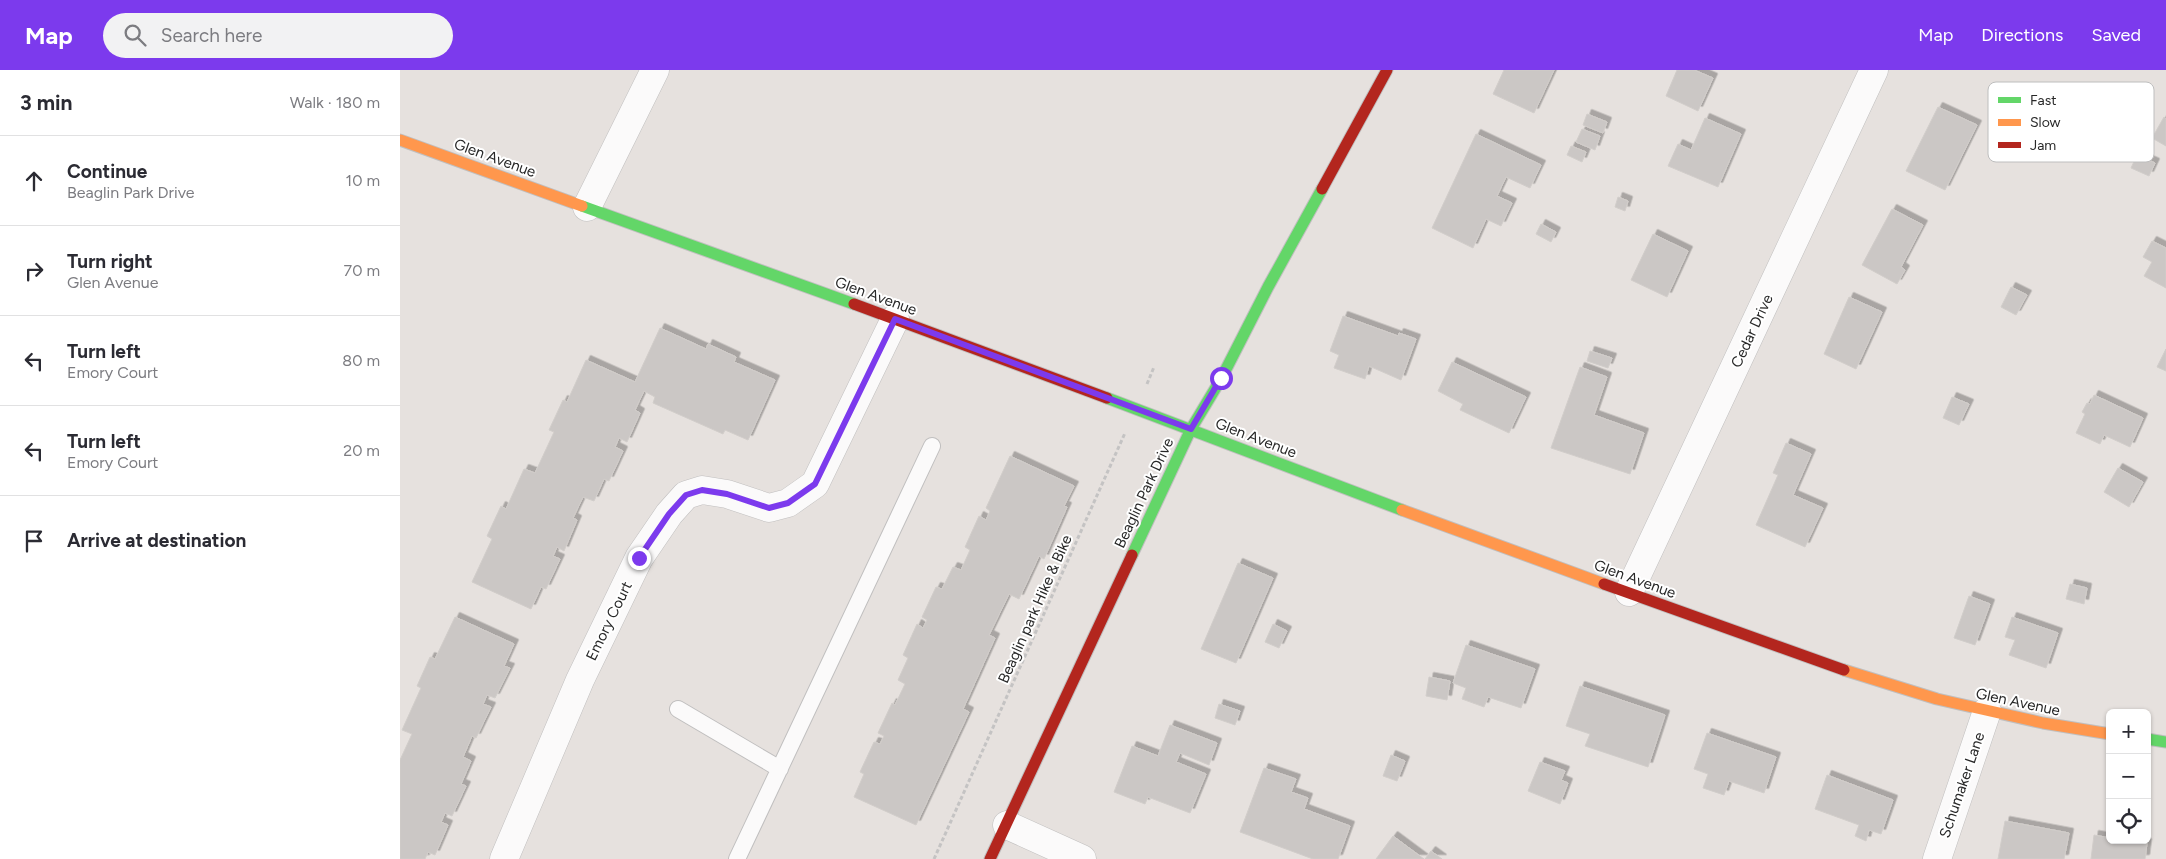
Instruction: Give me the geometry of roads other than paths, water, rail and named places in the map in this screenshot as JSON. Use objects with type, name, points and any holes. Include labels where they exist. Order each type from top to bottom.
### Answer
[{"type":"street","points":[[587,207],[655,70]]},
{"type":"street","name":"Beaglin Park Drive","points":[[990,859],[1191,429],[1221,378],[1268,287],[1387,70]]},
{"type":"street","name":"Cedar Drive","points":[[1629,592],[1874,70]]},
{"type":"street","name":"Glen Avenue","points":[[400,140],[895,319],[1366,496],[1827,665],[1937,699],[2043,723],[2106,733]]},
{"type":"street","name":"Emory Court","points":[[504,859],[588,662],[639,558],[669,514],[686,495],[702,490],[727,494],[769,508],[788,503],[815,484],[895,319]]},
{"type":"street","name":"Schumaker Lane","points":[[1938,859],[1987,711]]},
{"type":"street","points":[[2151,740],[2166,742]]},
{"type":"street","points":[[1007,826],[1082,859]]},
{"type":"lane","points":[[737,859],[932,446]]},
{"type":"lane","points":[[678,709],[780,769]]}]
